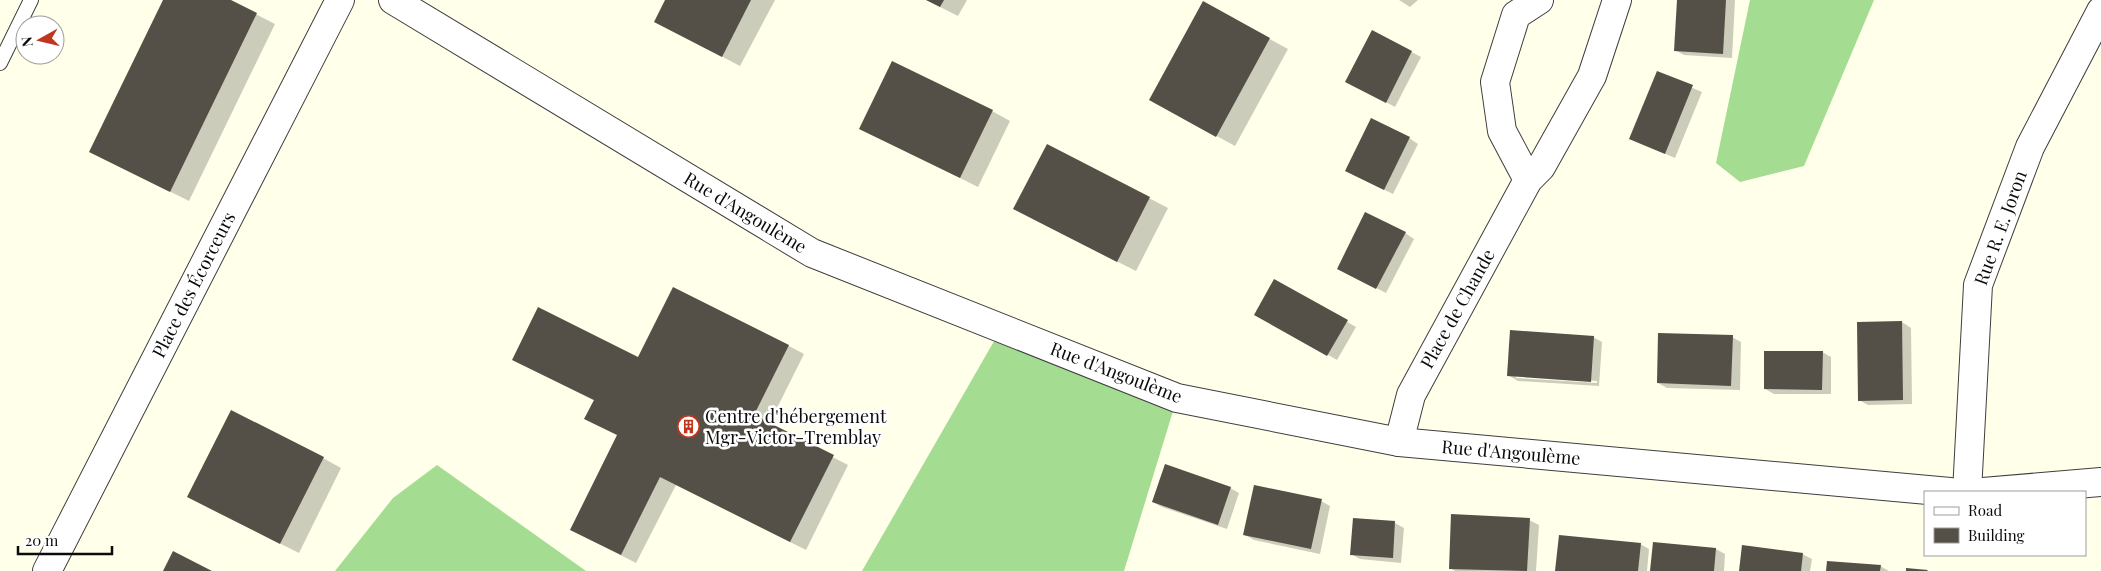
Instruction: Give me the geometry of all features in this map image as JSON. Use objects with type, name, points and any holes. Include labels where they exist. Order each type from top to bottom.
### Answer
[{"type":"street","name":"Place des Écorceurs","points":[[47,571],[340,0]]},
{"type":"street","name":"Rue d'Angoulème","points":[[393,0],[812,253],[1177,398],[1399,442],[1939,491]]},
{"type":"street","points":[[1528,180],[1502,131],[1495,82],[1516,15],[1539,0]]},
{"type":"street","name":"Place de Chande","points":[[1399,442],[1411,394],[1528,180],[1541,167],[1592,76],[1618,0]]},
{"type":"street","name":"Rue R. E. Joron","points":[[1967,491],[1978,285],[2030,147],[2101,11]]},
{"type":"street","points":[[1995,491],[2101,482]]},
{"type":"lane","points":[[0,63],[31,0]]},
{"type":"green space","points":[[1750,0],[1874,0],[1804,166],[1740,182],[1716,163]]},
{"type":"green space","points":[[1001,329],[1177,398],[1124,571],[862,571]]},
{"type":"green space","points":[[437,465],[586,571],[335,571],[393,498]]},
{"type":"building","points":[[163,0],[231,0],[257,13],[170,192],[89,152]]},
{"type":"building","points":[[665,0],[751,0],[722,57],[654,22]]},
{"type":"building","points":[[926,0],[944,0],[940,7]]},
{"type":"building","points":[[1677,0],[1726,0],[1723,54],[1674,51]]},
{"type":"building","points":[[1203,1],[1270,38],[1216,137],[1149,100]]},
{"type":"building","points":[[1372,30],[1412,51],[1386,103],[1345,82]]},
{"type":"building","points":[[892,61],[993,110],[960,178],[859,129]]},
{"type":"building","points":[[1657,71],[1693,85],[1665,154],[1629,139]]},
{"type":"building","points":[[1371,118],[1410,137],[1384,190],[1345,171]]},
{"type":"building","points":[[1047,144],[1150,197],[1117,262],[1013,209]]},
{"type":"building","points":[[1365,212],[1406,232],[1376,289],[1337,269]]},
{"type":"building","points":[[1274,279],[1348,320],[1327,356],[1254,315]]},
{"type":"building","name":"Centre d'hébergement Mgr-Victor-Tremblay","points":[[673,287],[789,345],[754,415],[834,455],[790,542],[660,477],[621,555],[570,530],[617,435],[584,419],[594,400],[512,360],[538,307],[638,357]]},
{"type":"building","points":[[1902,321],[1903,400],[1858,401],[1857,322]]},
{"type":"building","points":[[1510,330],[1594,336],[1591,382],[1507,376]]},
{"type":"building","points":[[1658,333],[1733,335],[1731,386],[1657,383]]},
{"type":"building","points":[[1764,351],[1823,351],[1822,390],[1764,389]]},
{"type":"building","points":[[231,410],[324,457],[280,544],[187,497]]},
{"type":"building","points":[[1165,464],[1231,487],[1218,525],[1152,502]]},
{"type":"building","points":[[1254,485],[1322,499],[1311,549],[1243,535]]},
{"type":"building","points":[[1451,514],[1530,518],[1527,571],[1449,569]]},
{"type":"building","points":[[1353,518],[1395,521],[1393,558],[1350,555]]},
{"type":"building","points":[[1559,535],[1641,543],[1638,571],[1555,571]]},
{"type":"building","points":[[1653,542],[1716,548],[1714,571],[1650,571]]},
{"type":"building","points":[[1742,545],[1803,553],[1801,571],[1739,571]]},
{"type":"building","points":[[173,551],[212,571],[163,571]]},
{"type":"building","points":[[1827,561],[1881,565],[1880,571],[1826,571]]},
{"type":"building","points":[[1906,568],[1928,570],[1906,571]]},
{"type":"place","name":"Centre d'hébergement Mgr-Victor-Tremblay","points":[[689,427]]}]
